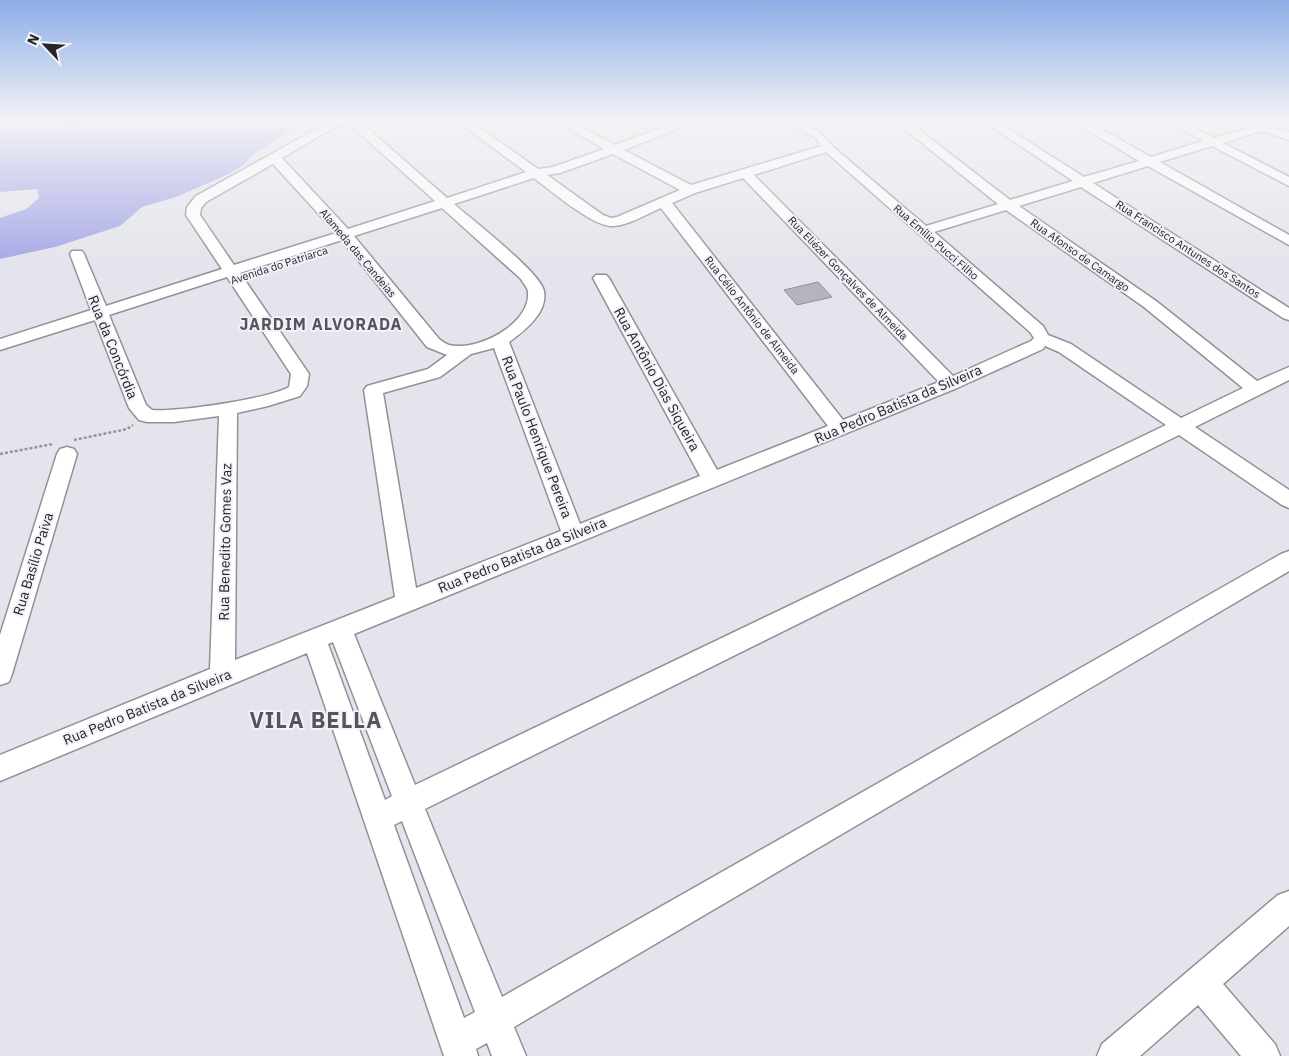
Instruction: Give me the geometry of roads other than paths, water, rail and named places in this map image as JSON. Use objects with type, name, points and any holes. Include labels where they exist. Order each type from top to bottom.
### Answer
[{"type":"street","name":"Rua da Concórdia","points":[[77,254],[138,408],[147,416],[159,417],[228,408],[285,397],[298,386],[300,374],[194,215],[194,208],[200,200],[257,168]]},
{"type":"street","name":"Alameda das Candeias","points":[[284,168],[348,239],[433,343],[447,350],[465,350],[500,341]]},
{"type":"street","points":[[405,168],[527,276],[536,291],[534,310],[520,327],[500,341]]},
{"type":"street","points":[[526,168],[598,218],[610,222],[620,221],[690,190],[761,168]]},
{"type":"street","name":"Avenida do Patriarca","points":[[0,354],[101,318],[448,207],[561,168]]},
{"type":"street","points":[[649,168],[690,190]]},
{"type":"street","name":"Rua Emílio Pucci Filho","points":[[851,168],[1037,329],[1042,338]]},
{"type":"street","name":"Rua Afonso de Camargo","points":[[960,168],[1007,204],[1150,304],[1255,389]]},
{"type":"street","name":"Rua Francisco Antunes dos Santos","points":[[1061,168],[1289,315]]},
{"type":"street","points":[[923,231],[1127,168]]},
{"type":"street","points":[[1164,168],[1289,241]]},
{"type":"street","points":[[1262,168],[1289,182]]},
{"type":"street","name":"Rua Eliézer Gonçalves de Almeida","points":[[745,173],[951,384]]},
{"type":"street","name":"Rua Célio Antônio de Almeida","points":[[664,200],[840,429]]},
{"type":"street","name":"Rua Antônio Dias Siqueira","points":[[601,278],[713,481]]},
{"type":"street","name":"Avenida do Patriarca","points":[[0,345],[101,318]]},
{"type":"street","points":[[1042,338],[1064,348],[1289,500]]},
{"type":"street","name":"Rua Pedro Batista da Silveira","points":[[0,768],[222,676],[574,534],[713,481],[951,384],[1037,345],[1042,338]]},
{"type":"street","name":"Rua Paulo Henrique Pereira","points":[[500,341],[574,534]]},
{"type":"street","points":[[407,602],[373,390],[434,373],[465,350]]},
{"type":"street","points":[[377,818],[1289,373]]},
{"type":"street","name":"Rua Benedito Gomes Vaz","points":[[222,676],[228,408]]},
{"type":"street","name":"Rua Basílio Paiva","points":[[0,674],[67,454]]},
{"type":"street","points":[[314,640],[458,1049],[495,1020],[1289,560]]},
{"type":"street","points":[[340,629],[509,1056]]},
{"type":"street","points":[[1114,1056],[1289,906]]},
{"type":"street","points":[[1200,982],[1263,1056]]},
{"type":"district","name":"JARDIM ALVORADA","points":[[321,324]]},
{"type":"district","name":"VILA BELLA","points":[[316,720]]}]
